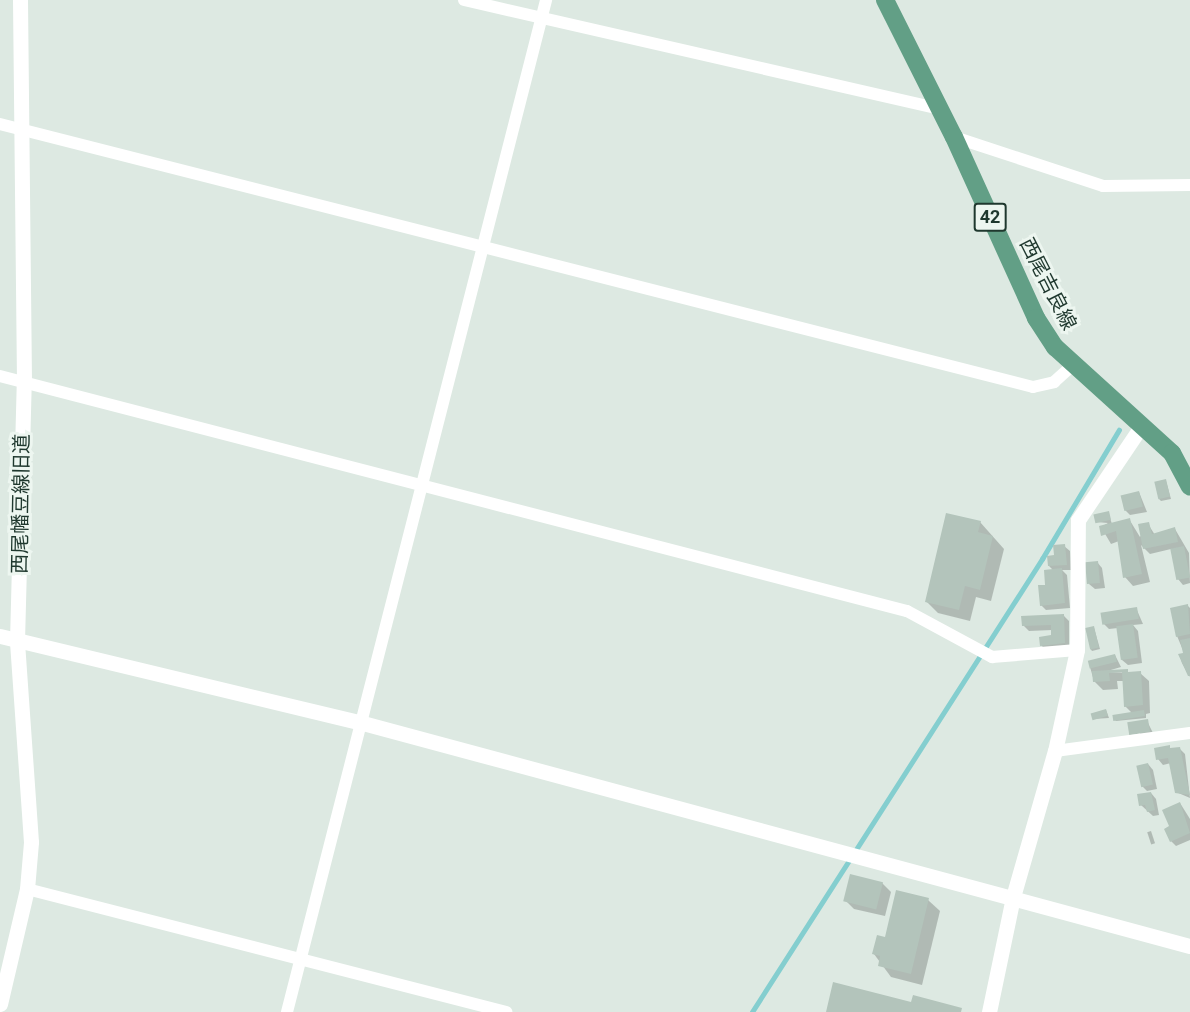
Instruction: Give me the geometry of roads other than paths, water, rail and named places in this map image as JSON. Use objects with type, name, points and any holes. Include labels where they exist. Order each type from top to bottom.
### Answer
[{"type":"main road","name":"西尾吉良線","points":[[885,0],[954,137],[1036,318],[1073,365],[1172,453],[1190,487]]},
{"type":"street","name":"西尾幡豆線旧道","points":[[0,1004],[27,889],[31,842],[17,641],[24,382],[20,0]]},
{"type":"street","points":[[464,0],[541,21],[939,109]]},
{"type":"street","points":[[287,1012],[298,957],[422,486],[481,247],[546,0]]},
{"type":"street","points":[[0,124],[1033,387],[1054,382],[1073,365]]},
{"type":"street","points":[[954,137],[1103,186],[1190,184]]},
{"type":"street","points":[[0,376],[907,611],[991,657],[1077,650]]},
{"type":"street","points":[[988,1012],[1013,897],[1056,751],[1077,650],[1078,520],[1135,419]]},
{"type":"street","points":[[0,636],[359,722],[1190,946]]},
{"type":"street","points":[[1056,751],[1190,733]]},
{"type":"street","points":[[27,889],[506,1012]]},
{"type":"waterway","points":[[752,1012],[1042,559],[1119,430]]}]
